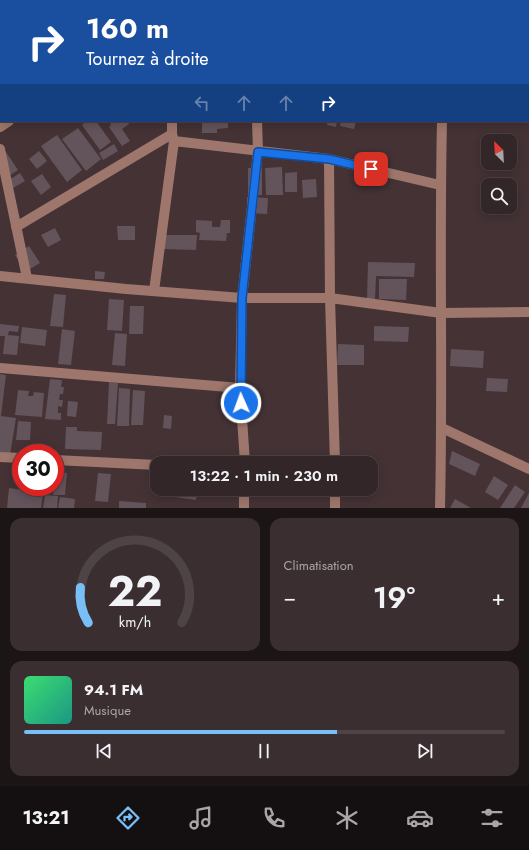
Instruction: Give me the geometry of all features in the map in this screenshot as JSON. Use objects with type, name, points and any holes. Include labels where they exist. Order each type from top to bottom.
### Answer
[{"type":"street","points":[[154,291],[173,138],[172,122]]},
{"type":"street","points":[[244,456],[240,388],[242,298],[258,152],[257,122]]},
{"type":"street","points":[[440,508],[442,428],[440,185],[442,122]]},
{"type":"street","points":[[16,227],[173,138],[258,152],[329,159],[440,185]]},
{"type":"street","points":[[0,149],[26,278]]},
{"type":"street","points":[[329,159],[330,298],[335,456]]},
{"type":"street","points":[[0,276],[242,298],[330,298],[441,313],[529,312]]},
{"type":"street","points":[[0,368],[240,388]]},
{"type":"street","points":[[442,428],[529,469]]},
{"type":"street","points":[[0,457],[12,458]]},
{"type":"street","points":[[64,460],[150,464]]},
{"type":"street","points":[[244,496],[244,508]]},
{"type":"street","points":[[335,496],[336,508]]},
{"type":"building","points":[[86,122],[97,122],[111,142],[100,150],[82,125]]},
{"type":"building","points":[[110,122],[128,122],[129,124],[122,129],[130,141],[122,146],[109,127],[111,125]]},
{"type":"building","points":[[202,122],[228,122],[228,128],[217,129],[217,133],[202,133]]},
{"type":"building","points":[[328,122],[337,122],[336,127],[327,125]]},
{"type":"building","points":[[341,122],[356,122],[354,129],[340,126]]},
{"type":"building","points":[[78,128],[101,159],[86,171],[62,139]]},
{"type":"building","points":[[57,135],[82,170],[67,182],[41,146]]},
{"type":"building","points":[[114,144],[118,151],[103,160],[99,153]]},
{"type":"building","points":[[39,151],[47,161],[37,169],[29,159]]},
{"type":"building","points":[[6,152],[18,170],[6,178],[0,156]]},
{"type":"building","points":[[282,167],[283,195],[266,195],[265,168]]},
{"type":"building","points":[[248,168],[262,168],[262,195],[248,195]]},
{"type":"building","points":[[297,172],[297,192],[285,192],[285,173]]},
{"type":"building","points":[[20,173],[25,181],[13,188],[9,180]]},
{"type":"building","points":[[42,174],[51,187],[41,195],[31,181]]},
{"type":"building","points":[[316,179],[317,197],[303,198],[302,180]]},
{"type":"building","points":[[247,197],[268,198],[267,214],[247,213]]},
{"type":"building","points":[[196,220],[212,221],[212,227],[220,227],[221,220],[230,220],[230,233],[227,233],[226,241],[199,240],[200,233],[196,232]]},
{"type":"building","points":[[117,226],[135,226],[135,240],[118,240]]},
{"type":"building","points":[[55,228],[61,240],[48,247],[41,235]]},
{"type":"building","points":[[165,235],[197,235],[196,250],[164,249]]},
{"type":"building","points":[[29,246],[40,263],[25,272],[15,255]]},
{"type":"building","points":[[368,262],[415,263],[414,277],[376,276],[375,300],[367,299]]},
{"type":"building","points":[[95,271],[105,272],[104,279],[95,279]]},
{"type":"building","points":[[379,279],[407,279],[406,300],[379,299]]},
{"type":"building","points":[[54,294],[66,295],[63,327],[50,326]]},
{"type":"building","points":[[109,299],[124,300],[122,331],[107,330]]},
{"type":"building","points":[[130,306],[144,306],[143,334],[129,334]]},
{"type":"building","points":[[0,324],[19,326],[18,332],[9,331],[8,335],[19,336],[17,355],[3,354],[5,336],[0,336]]},
{"type":"building","points":[[374,326],[409,327],[408,342],[374,341]]},
{"type":"building","points":[[22,327],[47,330],[45,346],[20,343]]},
{"type":"building","points":[[62,329],[75,331],[71,365],[58,364]]},
{"type":"building","points":[[115,333],[127,334],[125,366],[112,365]]},
{"type":"building","points":[[338,344],[364,345],[364,365],[337,365]]},
{"type":"building","points":[[451,349],[484,351],[483,368],[450,366]]},
{"type":"building","points":[[0,374],[6,375],[1,416],[16,418],[10,455],[0,453]]},
{"type":"building","points":[[487,378],[508,379],[507,392],[486,391]]},
{"type":"building","points":[[50,379],[62,380],[61,387],[64,387],[63,394],[60,394],[59,400],[63,400],[62,407],[58,406],[58,413],[61,413],[61,420],[45,419]]},
{"type":"building","points":[[109,382],[118,383],[115,424],[107,424]]},
{"type":"building","points":[[119,388],[130,389],[129,426],[117,426]]},
{"type":"building","points":[[18,390],[29,391],[28,396],[33,396],[34,392],[44,393],[42,417],[15,415]]},
{"type":"building","points":[[133,390],[145,391],[143,425],[131,425]]},
{"type":"building","points":[[68,401],[78,402],[76,417],[67,416]]},
{"type":"building","points":[[164,415],[172,416],[171,429],[163,428]]},
{"type":"building","points":[[18,421],[31,422],[30,440],[16,440]]},
{"type":"building","points":[[66,427],[77,427],[77,431],[102,432],[101,450],[65,449]]},
{"type":"building","points":[[452,451],[480,464],[475,476],[449,464]]},
{"type":"building","points":[[64,472],[67,473],[64,495]]},
{"type":"building","points":[[98,473],[111,474],[108,502],[95,501]]},
{"type":"building","points":[[494,476],[508,485],[498,500],[485,492]]},
{"type":"building","points":[[515,485],[525,492],[514,508],[500,508]]},
{"type":"building","points":[[9,488],[12,488],[12,496],[43,496],[41,508],[7,508]]},
{"type":"building","points":[[529,493],[529,508],[521,508]]},
{"type":"building","points":[[45,496],[58,496],[57,508],[43,508]]},
{"type":"building","points":[[175,496],[197,496],[196,500]]},
{"type":"building","points":[[60,497],[75,499],[74,508],[58,508]]},
{"type":"building","points":[[455,499],[471,508],[450,508]]},
{"type":"building","points":[[119,501],[146,503],[146,508],[119,508]]},
{"type":"route","points":[[241,403],[242,298],[258,152],[329,159],[371,169]]}]
